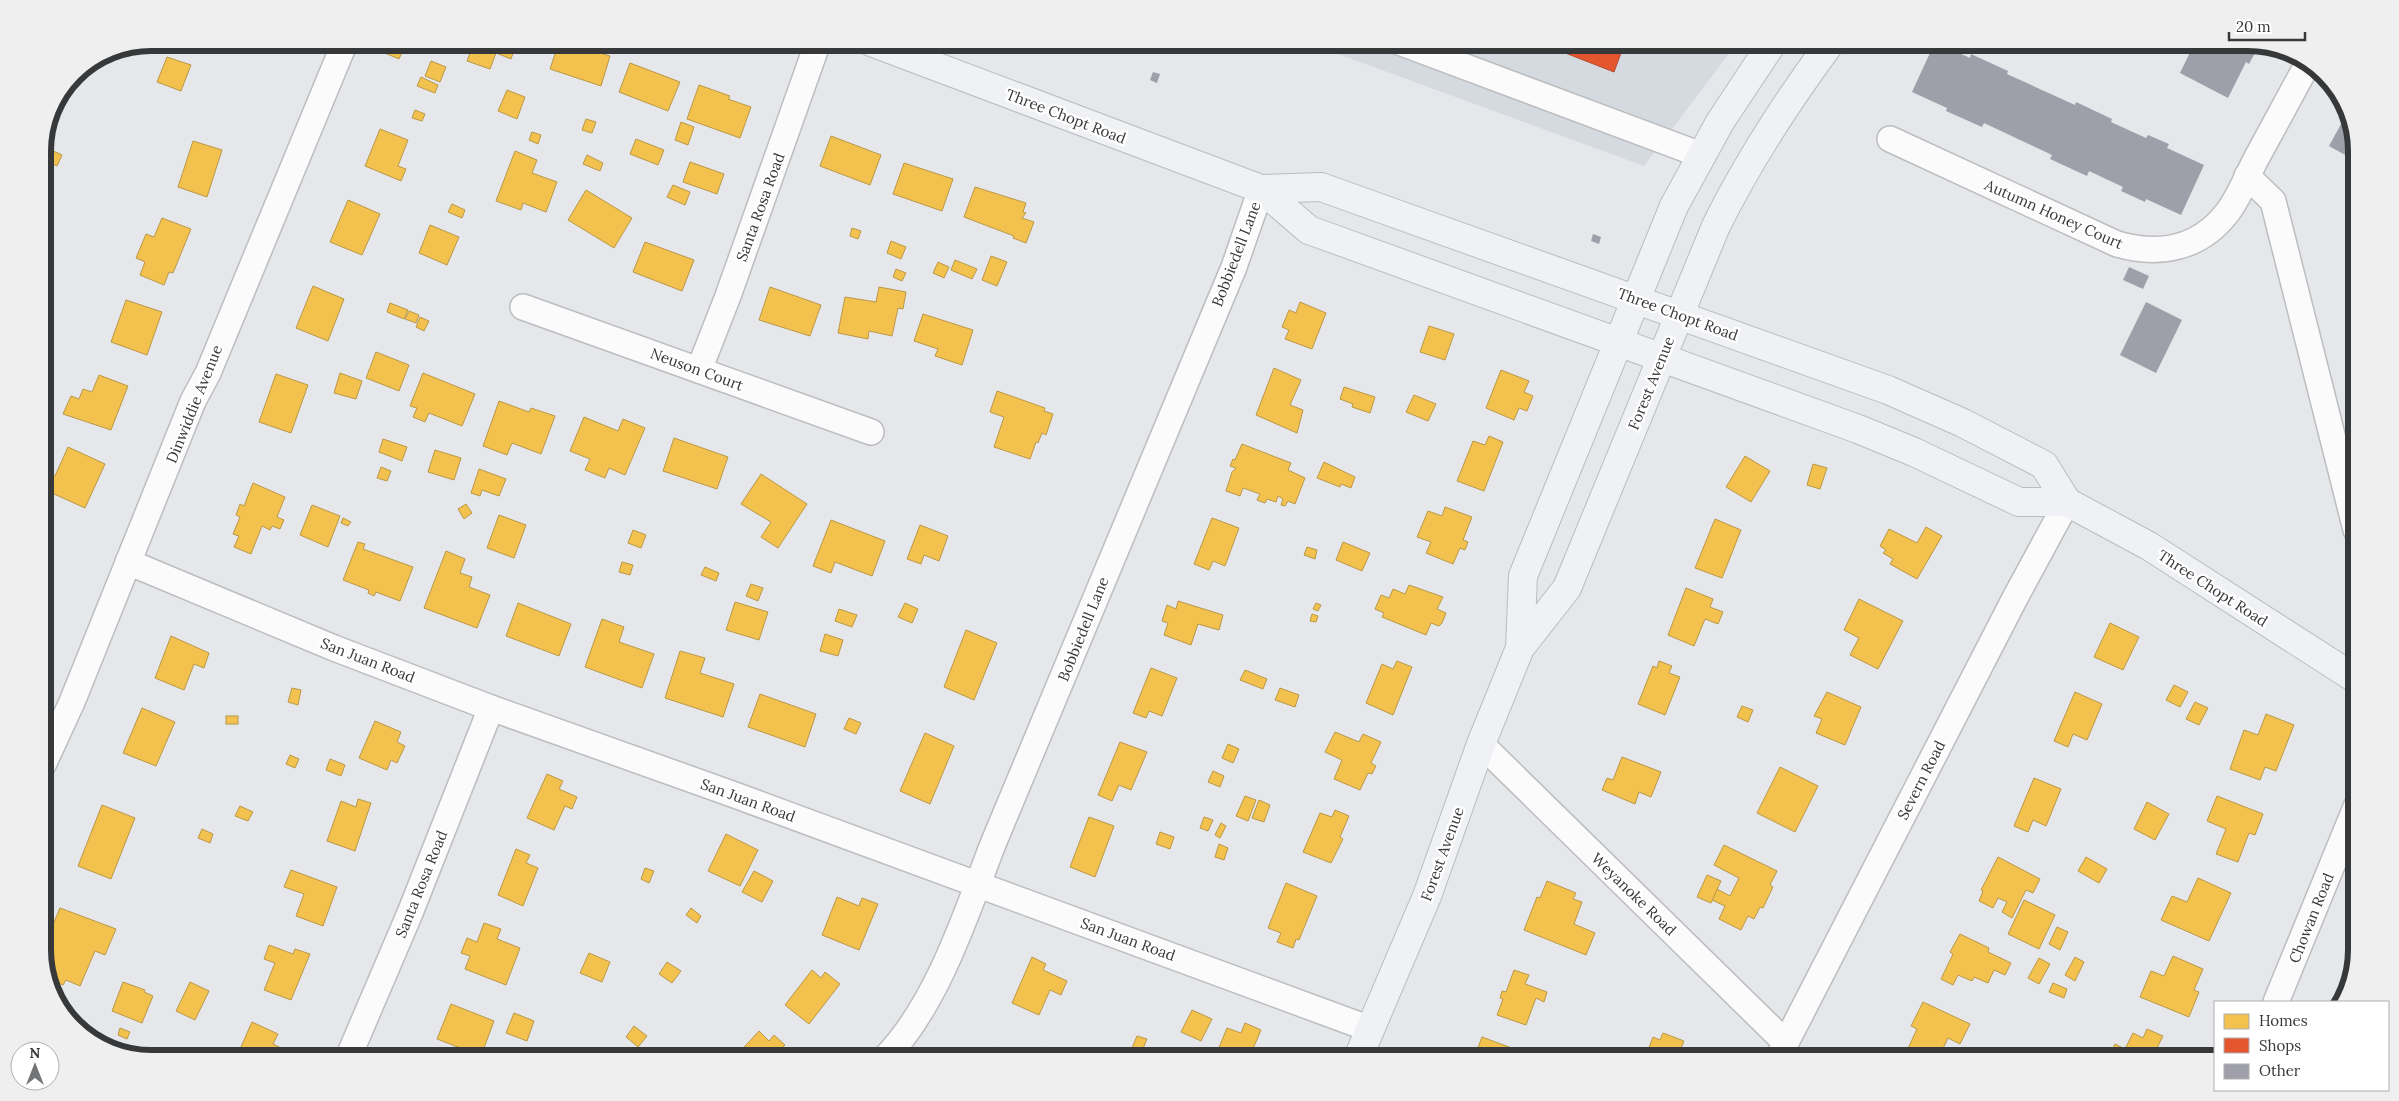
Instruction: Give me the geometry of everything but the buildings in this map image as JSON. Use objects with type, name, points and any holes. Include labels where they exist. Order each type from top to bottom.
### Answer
[{"type":"main road","name":"Three Chopt Road","points":[[895,51],[1261,189],[1309,230],[1858,429],[1914,452],[2019,502],[2067,502],[2149,546],[2348,674]]},
{"type":"main road","name":"Forest Avenue","points":[[1520,648],[1523,576],[1674,206],[1701,155],[1745,82],[1767,51]]},
{"type":"main road","name":"Forest Avenue","points":[[1361,1050],[1427,896],[1481,744],[1520,648],[1567,588],[1662,358],[1678,314],[1736,184],[1796,89],[1824,51]]},
{"type":"main road","name":"Three Chopt Road","points":[[1261,189],[1321,187],[1637,298],[1879,387],[1963,423],[2044,465],[2067,502]]},
{"type":"street","name":"Dinwiddie Avenue","points":[[51,748],[72,702],[193,401],[208,373],[340,51]]},
{"type":"street","name":"Santa Rosa Road","points":[[699,370],[728,296],[815,51]]},
{"type":"street","points":[[1422,51],[1701,155]]},
{"type":"street","name":"Autumn Honey Court","points":[[1890,139],[2118,244],[2134,249],[2169,250],[2187,246],[2203,236],[2227,213],[2305,69]]},
{"type":"street","points":[[2247,176],[2274,201],[2348,498]]},
{"type":"street","name":"Bobbiedell Lane","points":[[893,1050],[931,992],[961,928],[977,884],[1234,267],[1261,189]]},
{"type":"street","name":"Neuson Court","points":[[523,307],[871,432]]},
{"type":"street","name":"Severn Road","points":[[1783,1050],[2010,606],[2067,502]]},
{"type":"street","name":"San Juan Road","points":[[128,562],[334,648],[491,708],[1370,1029]]},
{"type":"street","name":"Santa Rosa Road","points":[[351,1050],[410,913],[491,708]]},
{"type":"street","name":"Weyanoke Road","points":[[1481,744],[1781,1050]]},
{"type":"street","name":"Chowan Road","points":[[2276,1001],[2348,826]]},
{"type":"shaded area","points":[[1330,51],[1731,51],[1644,166]]}]
